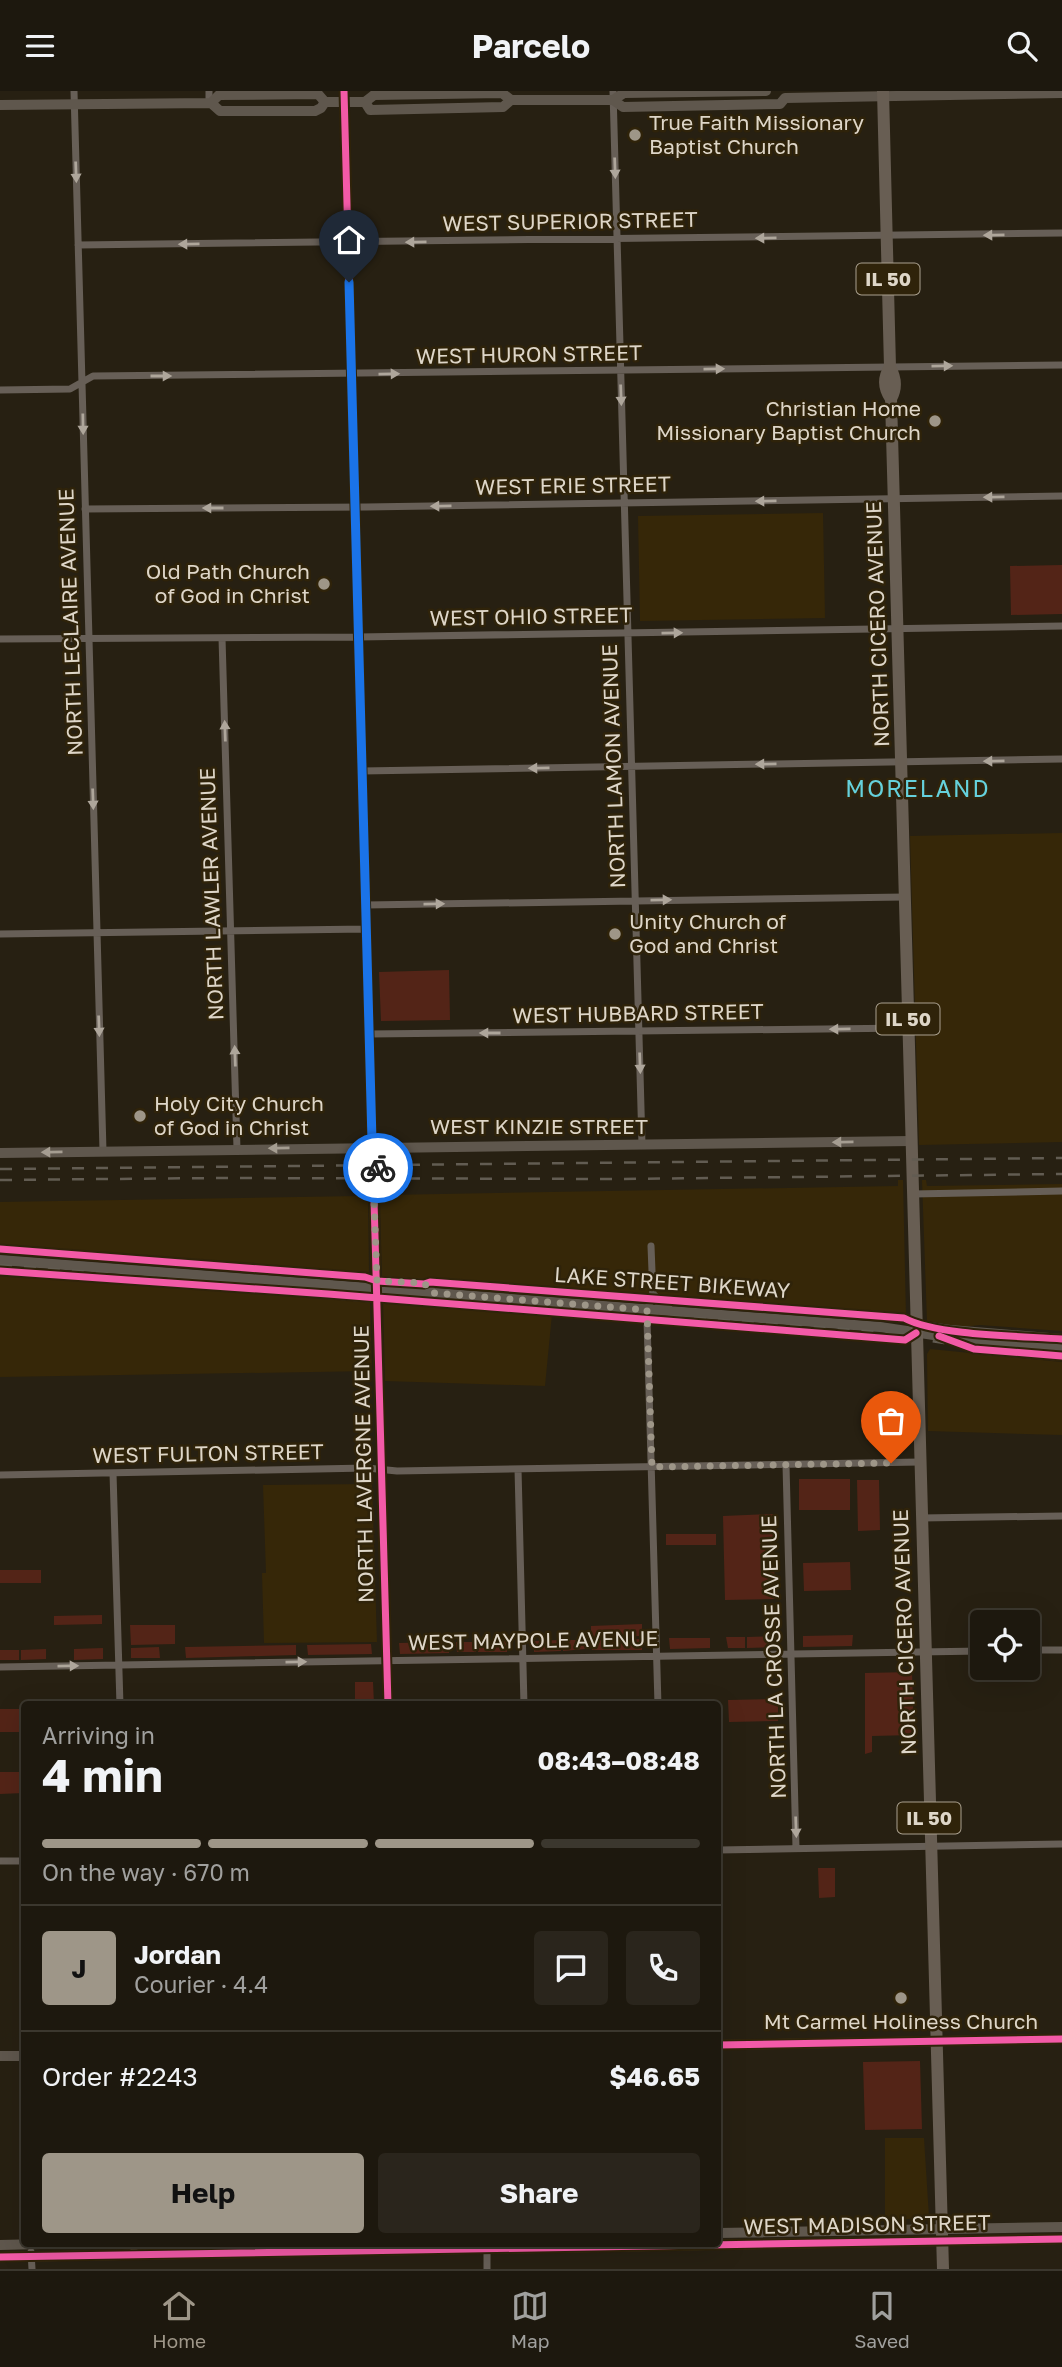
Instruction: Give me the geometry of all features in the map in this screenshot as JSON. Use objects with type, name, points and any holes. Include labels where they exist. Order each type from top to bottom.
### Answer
[{"type":"main road","points":[[0,105],[210,103],[220,111],[316,111],[325,102],[344,97],[365,102],[374,95],[502,93],[511,100],[624,93],[766,91]]},
{"type":"main road","points":[[613,95],[623,107],[780,104],[782,95],[1062,93]]},
{"type":"main road","points":[[210,103],[219,95],[318,94],[325,102]]},
{"type":"main road","name":"NORTH CICERO AVENUE","points":[[883,94],[890,367],[895,380],[895,392],[891,399],[942,2235]]},
{"type":"main road","name":"WEST KINZIE STREET","points":[[0,1153],[911,1141]]},
{"type":"main road","points":[[0,1260],[1062,1339]]},
{"type":"main road","points":[[316,1284],[328,1294],[424,1283],[433,1293]]},
{"type":"main road","points":[[653,1296],[670,1311]]},
{"type":"main road","points":[[916,1329],[974,1349],[1062,1356]]},
{"type":"main road","points":[[944,1337],[1062,1347]]},
{"type":"main road","points":[[721,2045],[1062,2039]]},
{"type":"main road","points":[[0,2056],[21,2056]]},
{"type":"main road","name":"WEST MADISON STREET","points":[[721,2243],[942,2235],[1062,2227]]},
{"type":"main road","name":"WEST MADISON STREET","points":[[721,2233],[1062,2239]]},
{"type":"main road","name":"IL 50","points":[[942,2235],[943,2269]]},
{"type":"main road","name":"WEST MADISON STREET","points":[[0,2245],[31,2250],[403,2247]]},
{"type":"main road","name":"WEST MADISON STREET","points":[[0,2257],[52,2247]]},
{"type":"street","name":"NORTH LECLAIRE AVENUE","points":[[74,91],[103,1151]]},
{"type":"street","points":[[209,91],[210,103]]},
{"type":"street","name":"NORTH LAMON AVENUE","points":[[613,95],[642,1145]]},
{"type":"street","name":"NORTH LAVERGNE AVENUE","points":[[344,97],[372,1147],[378,1158],[379,1191],[374,1200],[388,1701]]},
{"type":"street","name":"WEST SUPERIOR STREET","points":[[78,245],[1062,233]]},
{"type":"street","name":"WEST HURON STREET","points":[[0,390],[70,389],[93,376],[1062,365]]},
{"type":"street","name":"WEST ERIE STREET","points":[[85,509],[1062,496]]},
{"type":"street","name":"WEST OHIO STREET","points":[[0,639],[358,637],[1062,626]]},
{"type":"street","name":"NORTH LAWLER AVENUE","points":[[222,638],[237,1149]]},
{"type":"street","points":[[362,771],[1062,759]]},
{"type":"street","points":[[366,905],[905,897]]},
{"type":"street","points":[[0,934],[366,929]]},
{"type":"street","name":"WEST HUBBARD STREET","points":[[369,1034],[908,1028]]},
{"type":"street","points":[[913,1194],[1062,1191]]},
{"type":"street","points":[[652,1246],[653,1296],[647,1310],[658,1701]]},
{"type":"street","name":"WEST FULTON STREET","points":[[0,1475],[920,1462]]},
{"type":"street","name":"NORTH LA CROSSE AVENUE","points":[[786,1465],[796,1849]]},
{"type":"street","points":[[518,1469],[524,1701]]},
{"type":"street","points":[[113,1473],[120,1701]]},
{"type":"street","points":[[921,1518],[1062,1516]]},
{"type":"street","points":[[1040,1650],[1062,1650]]},
{"type":"street","name":"WEST MAYPOLE AVENUE","points":[[0,1667],[970,1651]]},
{"type":"street","points":[[721,1850],[1062,1844]]},
{"type":"street","points":[[0,1861],[21,1861]]},
{"type":"street","points":[[487,2247],[487,2269]]},
{"type":"street","points":[[31,2250],[32,2269]]},
{"type":"shaded area","points":[[823,513],[825,618],[640,621],[638,516]]},
{"type":"shaded area","points":[[1062,565],[1062,614],[1011,615],[1010,566]]},
{"type":"shaded area","points":[[1062,833],[1062,1142],[919,1145],[910,836]]},
{"type":"shaded area","points":[[449,970],[450,1020],[381,1021],[379,972]]},
{"type":"shaded area","points":[[898,1180],[903,1180],[906,1317],[382,1277],[382,1191],[387,1191],[387,1195],[898,1186]]},
{"type":"shaded area","points":[[922,1180],[926,1180],[927,1186],[1062,1184],[1062,1331],[980,1325],[962,1327],[927,1321]]},
{"type":"shaded area","points":[[360,1192],[368,1192],[369,1276],[0,1248],[0,1202],[360,1196]]},
{"type":"shaded area","points":[[0,1273],[370,1301],[372,1371],[0,1377]]},
{"type":"shaded area","points":[[383,1301],[552,1314],[545,1386],[385,1381]]},
{"type":"shaded area","points":[[930,1349],[1062,1362],[1062,1435],[928,1431],[927,1354]]},
{"type":"shaded area","points":[[799,1479],[850,1479],[850,1510],[799,1510]]},
{"type":"shaded area","points":[[857,1480],[879,1480],[880,1530],[858,1531]]},
{"type":"shaded area","points":[[372,1484],[377,1642],[264,1643],[262,1573],[266,1573],[263,1485]]},
{"type":"shaded area","points":[[773,1514],[775,1599],[725,1600],[723,1516]]},
{"type":"shaded area","points":[[666,1534],[716,1534],[716,1545],[666,1545]]},
{"type":"shaded area","points":[[850,1562],[851,1590],[804,1591],[803,1563]]},
{"type":"shaded area","points":[[0,1570],[41,1570],[41,1583],[0,1583]]},
{"type":"shaded area","points":[[102,1615],[102,1624],[54,1625],[54,1616]]},
{"type":"shaded area","points":[[642,1624],[642,1636],[591,1637],[591,1626]]},
{"type":"shaded area","points":[[130,1625],[175,1625],[175,1644],[131,1645]]},
{"type":"shaded area","points":[[853,1635],[852,1646],[803,1647],[803,1636]]},
{"type":"shaded area","points":[[777,1636],[777,1647],[747,1648],[747,1637]]},
{"type":"shaded area","points":[[726,1637],[745,1637],[745,1648],[728,1648]]},
{"type":"shaded area","points":[[669,1638],[710,1638],[710,1648],[670,1649]]},
{"type":"shaded area","points":[[642,1639],[642,1650],[592,1650],[592,1640]]},
{"type":"shaded area","points":[[560,1640],[561,1651],[534,1652],[534,1641]]},
{"type":"shaded area","points":[[562,1640],[584,1640],[585,1649],[563,1651]]},
{"type":"shaded area","points":[[507,1641],[507,1652],[478,1652],[477,1642]]},
{"type":"shaded area","points":[[449,1642],[449,1653],[400,1654],[399,1643]]},
{"type":"shaded area","points":[[456,1642],[476,1642],[476,1652],[457,1652]]},
{"type":"shaded area","points":[[371,1644],[372,1654],[308,1655],[307,1645]]},
{"type":"shaded area","points":[[296,1645],[296,1655],[186,1658],[185,1647]]},
{"type":"shaded area","points":[[159,1647],[160,1658],[131,1658],[131,1648]]},
{"type":"shaded area","points":[[103,1648],[103,1659],[74,1660],[74,1649]]},
{"type":"shaded area","points":[[46,1649],[46,1659],[21,1660],[21,1650]]},
{"type":"shaded area","points":[[0,1650],[19,1650],[19,1660],[0,1660]]},
{"type":"shaded area","points":[[912,1672],[914,1735],[872,1736],[872,1752],[865,1754],[865,1673]]},
{"type":"shaded area","points":[[355,1682],[373,1682],[374,1701],[355,1701]]},
{"type":"shaded area","points":[[778,1699],[778,1721],[729,1722],[728,1700]]},
{"type":"shaded area","points":[[0,1709],[21,1709],[21,1732],[0,1732]]},
{"type":"shaded area","points":[[0,1772],[21,1772],[21,1793],[0,1794]]},
{"type":"shaded area","points":[[818,1868],[835,1868],[835,1897],[819,1898]]},
{"type":"shaded area","points":[[920,2061],[922,2129],[865,2130],[863,2062]]},
{"type":"shaded area","points":[[885,2138],[924,2138],[929,2217],[885,2221]]},
{"type":"railway","points":[[0,1169],[1062,1158]]},
{"type":"railway","points":[[0,1180],[619,1179],[1062,1174]]},
{"type":"railway","points":[[0,1265],[869,1331],[944,1343],[1062,1352]]},
{"type":"cycle path","points":[[344,91],[372,1147],[367,1174],[374,1200]]},
{"type":"cycle path","points":[[379,1191],[374,1200],[388,1701]]},
{"type":"cycle path","name":"LAKE STREET BIKEWAY","points":[[0,1249],[365,1277],[377,1281],[424,1284],[430,1282],[904,1318],[958,1332],[1062,1339]]},
{"type":"cycle path","points":[[0,1271],[905,1340],[916,1333]]},
{"type":"cycle path","points":[[939,1336],[974,1349],[1062,1356]]},
{"type":"cycle path","points":[[721,2045],[1062,2039]]},
{"type":"cycle path","points":[[721,2245],[1062,2239]]},
{"type":"cycle path","points":[[0,2257],[590,2247]]},
{"type":"way so far","points":[[378,1168],[379,1191],[374,1200],[377,1281],[424,1283],[433,1293],[647,1310],[652,1467],[891,1463]]},
{"type":"place","name":"True Faith Missionary Baptist Church","points":[[635,135]]},
{"type":"place","name":"Christian Home Missionary Baptist Church","points":[[935,421]]},
{"type":"place","name":"Old Path Church of God in Christ","points":[[324,584]]},
{"type":"place","name":"Unity Church of God and Christ","points":[[615,934]]},
{"type":"place","name":"Holy City Church of God in Christ","points":[[140,1116]]},
{"type":"place","name":"Mt Carmel Holiness Church","points":[[901,1998]]},
{"type":"district","name":"MORELAND","points":[[918,789]]},
{"type":"route","points":[[349,282],[372,1147],[378,1158],[378,1168]]}]
